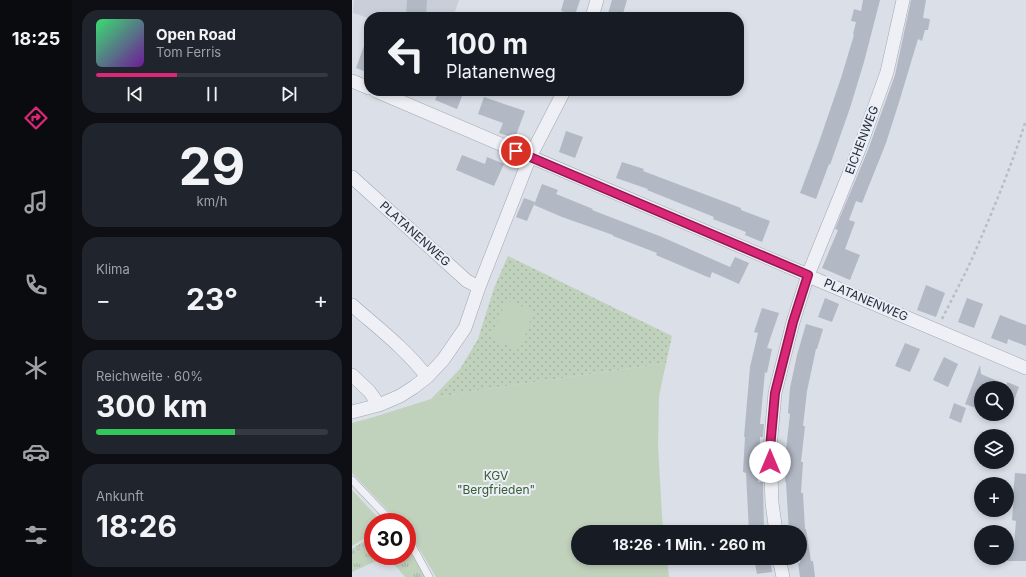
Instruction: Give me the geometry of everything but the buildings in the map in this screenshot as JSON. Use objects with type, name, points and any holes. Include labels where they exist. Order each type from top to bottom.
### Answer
[{"type":"street","points":[[593,12],[597,0]]},
{"type":"street","name":"EICHENWEG","points":[[775,525],[772,503],[770,448],[775,393],[793,322],[808,275],[860,147],[884,79],[903,0]]},
{"type":"street","points":[[352,81],[364,86]]},
{"type":"street","name":"PLATANENWEG","points":[[388,96],[1026,368]]},
{"type":"street","points":[[352,412],[379,406],[400,396],[414,387],[427,377],[443,360],[465,328],[479,287],[530,157],[561,96]]},
{"type":"street","name":"PLATANENWEG","points":[[352,178],[467,281],[479,287]]},
{"type":"street","points":[[352,305],[397,345],[427,377]]},
{"type":"street","points":[[352,375],[370,391],[379,406]]},
{"type":"street","points":[[780,565],[783,577]]},
{"type":"lane","points":[[352,480],[383,513]]},
{"type":"lane","points":[[416,553],[430,577]]},
{"type":"path","points":[[937,330],[971,261],[998,196],[1026,120]]},
{"type":"path","points":[[352,553],[364,546]]},
{"type":"shaded area","points":[[354,0],[459,0],[455,12],[364,12],[364,16],[353,13]]},
{"type":"green space","points":[[508,256],[672,336],[666,363],[461,393],[431,399],[460,369],[478,339],[494,288]]},
{"type":"green space","points":[[506,300],[534,311],[520,350],[491,339]]},
{"type":"green space","name":"KGV \"Bergfrieden\"","points":[[666,363],[659,396],[658,446],[663,525],[571,525],[571,565],[668,565],[669,577],[436,577],[416,543],[416,513],[390,513],[352,473],[352,423],[431,399],[461,393]]},
{"type":"green space","points":[[352,490],[374,513],[364,513],[364,539],[352,546]]},
{"type":"green space","points":[[364,541],[364,565],[367,565],[352,572],[352,549]]},
{"type":"green space","points":[[416,558],[426,577],[405,577],[395,565],[416,565]]},
{"type":"route","points":[[516,151],[808,275],[793,322],[775,393],[770,462]]}]
